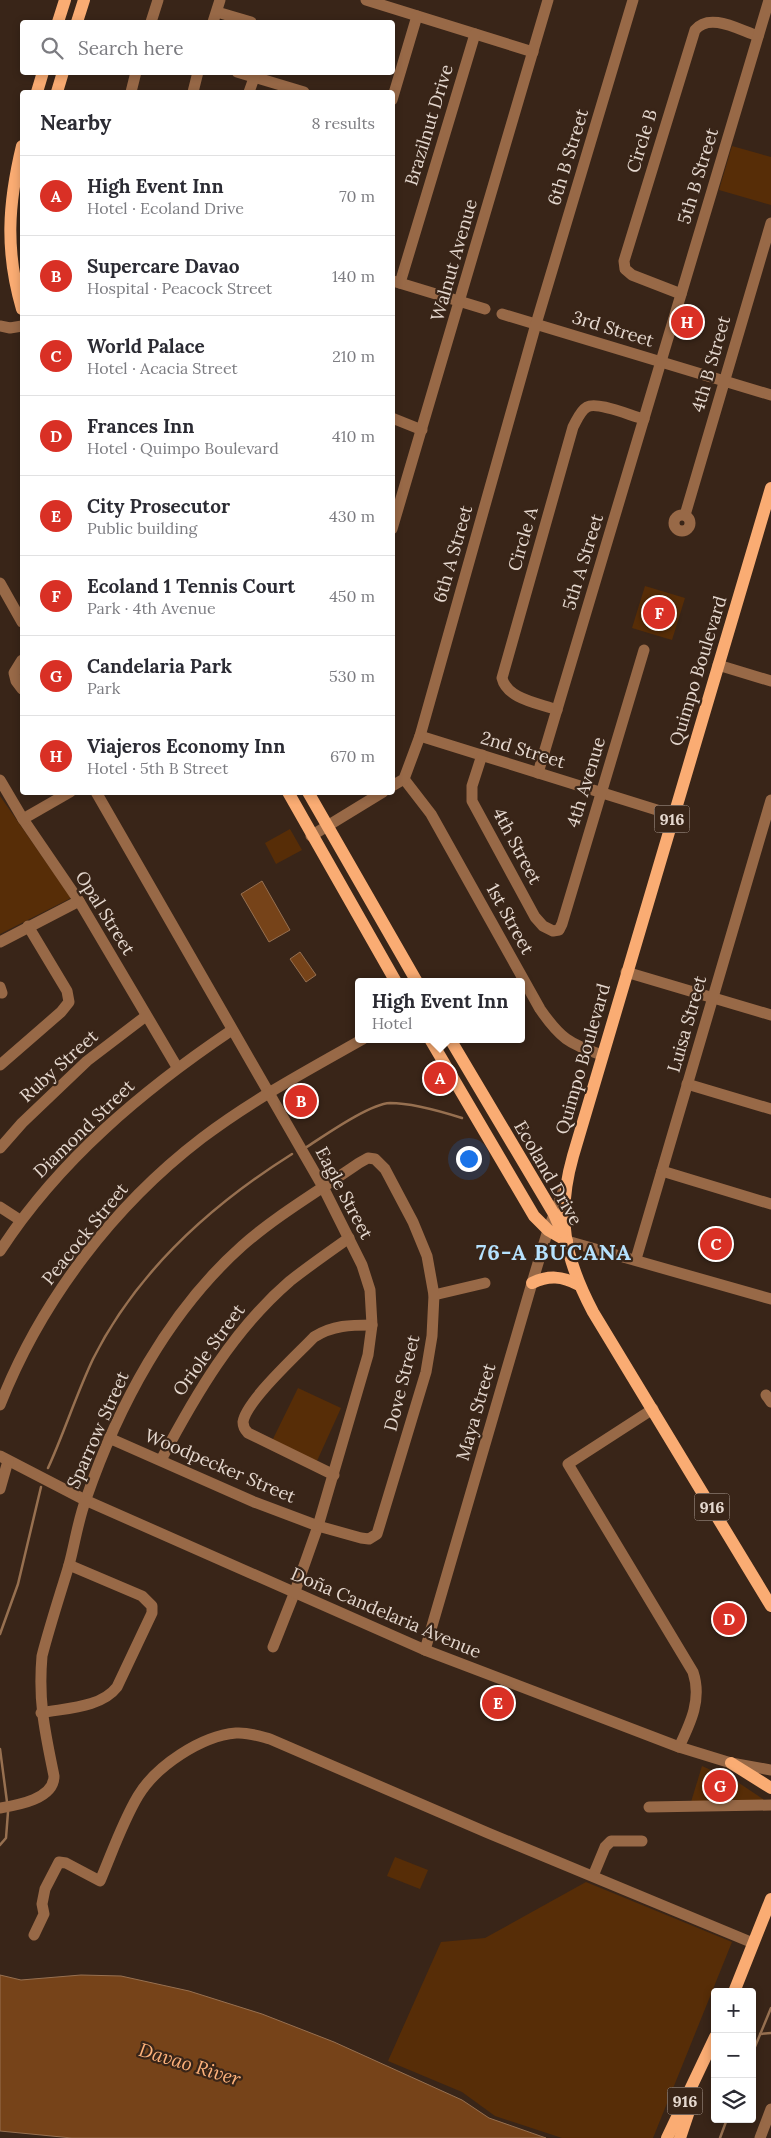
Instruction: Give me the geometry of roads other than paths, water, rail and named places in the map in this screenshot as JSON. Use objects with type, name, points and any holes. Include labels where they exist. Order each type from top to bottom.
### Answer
[{"type":"main road","points":[[59,20],[65,0]]},
{"type":"main road","points":[[79,20],[84,0]]},
{"type":"main road","points":[[38,90],[42,75]]},
{"type":"main road","points":[[58,90],[62,75]]},
{"type":"main road","points":[[20,155],[13,185],[9,230],[14,276],[20,301]]},
{"type":"main road","name":"Quimpo Boulevard","points":[[770,1600],[593,1312],[579,1285],[567,1241],[564,1210],[565,1185],[602,1055],[771,488]]},
{"type":"main road","points":[[290,795],[394,978]]},
{"type":"main road","points":[[310,795],[415,978]]},
{"type":"main road","name":"Ecoland Drive","points":[[432,1043],[527,1205],[548,1230],[567,1241]]},
{"type":"main road","name":"Ecoland Drive","points":[[452,1043],[554,1214],[567,1241]]},
{"type":"main road","points":[[532,1283],[545,1278],[557,1277],[579,1285]]},
{"type":"main road","points":[[731,1763],[771,1788]]},
{"type":"main road","points":[[736,1988],[771,1900]]},
{"type":"main road","name":"916","points":[[667,2138],[711,2046]]},
{"type":"main road","name":"916","points":[[680,2138],[703,2064]]},
{"type":"street","points":[[152,20],[158,0]]},
{"type":"street","points":[[220,0],[215,17],[237,20]]},
{"type":"street","points":[[366,0],[533,52]]},
{"type":"street","name":"Walnut Avenue","points":[[396,507],[422,430],[548,0]]},
{"type":"street","name":"6th B Street","points":[[536,324],[633,0]]},
{"type":"street","name":"5th B Street","points":[[661,362],[769,0]]},
{"type":"street","points":[[393,90],[397,66],[417,16]]},
{"type":"street","name":"Circle B","points":[[681,294],[632,275],[625,268],[624,261],[695,30],[700,23],[711,20],[758,36]]},
{"type":"street","name":"Brazilnut Drive","points":[[396,282],[475,34]]},
{"type":"street","points":[[132,90],[135,75]]},
{"type":"street","points":[[194,90],[197,75]]},
{"type":"street","points":[[246,75],[297,90]]},
{"type":"street","points":[[250,90],[254,78]]},
{"type":"street","name":"4th B Street","points":[[685,515],[771,223]]},
{"type":"street","points":[[396,282],[485,309]]},
{"type":"street","name":"3rd Street","points":[[502,314],[771,395]]},
{"type":"street","name":"6th A Street","points":[[404,779],[420,736],[536,324]]},
{"type":"street","points":[[0,326],[10,328],[20,326]]},
{"type":"street","name":"5th A Street","points":[[538,773],[661,362]]},
{"type":"street","name":"Circle A","points":[[557,710],[510,693],[504,687],[502,678],[571,436],[579,414],[586,407],[595,404],[644,419]]},
{"type":"street","points":[[395,419],[422,430]]},
{"type":"street","points":[[0,583],[20,618]]},
{"type":"street","name":"4th Avenue","points":[[562,924],[644,650]]},
{"type":"street","points":[[20,663],[14,672],[16,681],[20,686]]},
{"type":"street","points":[[718,665],[771,681]]},
{"type":"street","name":"2nd Street","points":[[420,736],[673,815]]},
{"type":"street","name":"4th Street","points":[[482,755],[472,786],[472,801],[535,917],[543,926],[553,931],[559,930],[562,924]]},
{"type":"street","points":[[395,784],[404,779]]},
{"type":"street","name":"1st Street","points":[[404,779],[431,814],[523,978]]},
{"type":"street","name":"Opal Street","points":[[1,786],[79,901],[177,1067]]},
{"type":"street","points":[[23,819],[65,795]]},
{"type":"street","name":"Eagle Street","points":[[98,795],[323,1187],[362,1265],[370,1290],[372,1325],[368,1355],[318,1526],[273,1646]]},
{"type":"street","points":[[312,836],[377,795]]},
{"type":"street","name":"Luisa Street","points":[[636,1259],[771,800]]},
{"type":"street","points":[[0,942],[79,901]]},
{"type":"street","points":[[0,1065],[61,1012],[69,1002],[67,991],[28,926]]},
{"type":"street","points":[[626,972],[771,1015]]},
{"type":"street","name":"1st Street","points":[[525,982],[540,1009],[551,1025],[562,1036],[572,1043],[602,1055]]},
{"type":"street","name":"Ruby Street","points":[[0,1148],[22,1123],[87,1061],[146,1016]]},
{"type":"street","name":"Diamond Street","points":[[0,1252],[20,1220],[112,1121],[177,1067],[232,1030]]},
{"type":"street","name":"Peacock Street","points":[[0,1405],[35,1333],[60,1290],[121,1211],[162,1171],[202,1138],[268,1092],[357,1043]]},
{"type":"street","points":[[688,1084],[771,1109]]},
{"type":"street","name":"Dove Street","points":[[318,1526],[368,1539],[372,1538],[380,1529],[426,1372],[432,1336],[434,1295],[427,1256],[414,1222],[380,1162],[368,1158],[323,1187]]},
{"type":"street","points":[[662,1171],[771,1204]]},
{"type":"street","name":"Maya Street","points":[[424,1650],[548,1230],[565,1185]]},
{"type":"street","name":"Sparrow Street","points":[[0,1808],[30,1800],[46,1792],[52,1786],[54,1776],[41,1712],[40,1681],[42,1656],[85,1500],[109,1438],[146,1364],[214,1274],[242,1247],[323,1187]]},
{"type":"street","points":[[0,1207],[20,1220]]},
{"type":"street","name":"Oriole Street","points":[[161,1460],[193,1401],[219,1360],[250,1320],[291,1280],[349,1238]]},
{"type":"street","points":[[567,1241],[636,1259],[771,1299]]},
{"type":"street","points":[[434,1295],[485,1283]]},
{"type":"street","points":[[334,1475],[253,1436],[244,1428],[243,1422],[246,1414],[262,1392],[314,1337],[324,1330],[337,1326],[372,1325]]},
{"type":"street","points":[[653,1409],[568,1464],[693,1672],[698,1689],[697,1698],[687,1730],[679,1747]]},
{"type":"street","name":"Woodpecker Street","points":[[109,1438],[254,1502],[318,1526]]},
{"type":"street","points":[[0,1489],[4,1459]]},
{"type":"street","name":"Doña Candelaria Avenue","points":[[4,1459],[85,1500],[424,1650],[679,1747],[731,1763],[771,1770]]},
{"type":"street","points":[[41,1712],[95,1702],[112,1693],[117,1687],[152,1613],[152,1606],[142,1596],[68,1565]]},
{"type":"street","points":[[34,1935],[44,1914],[42,1904],[45,1889],[59,1862],[66,1863],[100,1881],[138,1796],[152,1778],[185,1752],[214,1738],[236,1733],[246,1733],[270,1739],[753,1943]]},
{"type":"street","points":[[649,1807],[771,1805]]},
{"type":"street","points":[[592,1876],[605,1847],[611,1841],[642,1841]]},
{"type":"street","points":[[760,2138],[771,2109]]},
{"type":"water","points":[[262,881],[290,930],[269,942],[241,894]]},
{"type":"water","points":[[300,952],[316,975],[306,982],[290,959]]},
{"type":"water","name":"Davao River","points":[[0,1975],[21,1980],[81,1975],[121,1976],[189,1991],[262,2014],[334,2042],[462,2100],[489,2118],[546,2138],[72,2138],[0,2131]]},
{"type":"waterway","points":[[305,1148],[359,1115],[390,1103],[417,1106],[462,1118]]},
{"type":"waterway","points":[[48,1468],[93,1359],[131,1298],[178,1243],[233,1195],[292,1154]]},
{"type":"waterway","points":[[0,1634],[18,1584],[41,1487]]},
{"type":"waterway","points":[[0,1749],[7,1802]]},
{"type":"waterway","points":[[0,1845],[6,1838],[8,1812]]},
{"type":"waterway","points":[[756,2044],[771,2008]]},
{"type":"waterway","points":[[760,2034],[771,2033]]},
{"type":"waterway","points":[[720,2138],[726,2123]]},
{"type":"place","name":"Viajeros Economy Inn","points":[[687,322]]},
{"type":"place","name":"Ecoland 1 Tennis Court","points":[[659,613]]},
{"type":"place","name":"High Event Inn","points":[[440,1078]]},
{"type":"place","name":"Supercare Davao","points":[[301,1101]]},
{"type":"place","name":"World Palace","points":[[716,1244]]},
{"type":"place","name":"Frances Inn","points":[[729,1619]]},
{"type":"place","name":"City Prosecutor","points":[[498,1703]]},
{"type":"place","name":"Candelaria Park","points":[[720,1786]]},
{"type":"district","name":"76-A BUCANA","points":[[554,1252]]}]
